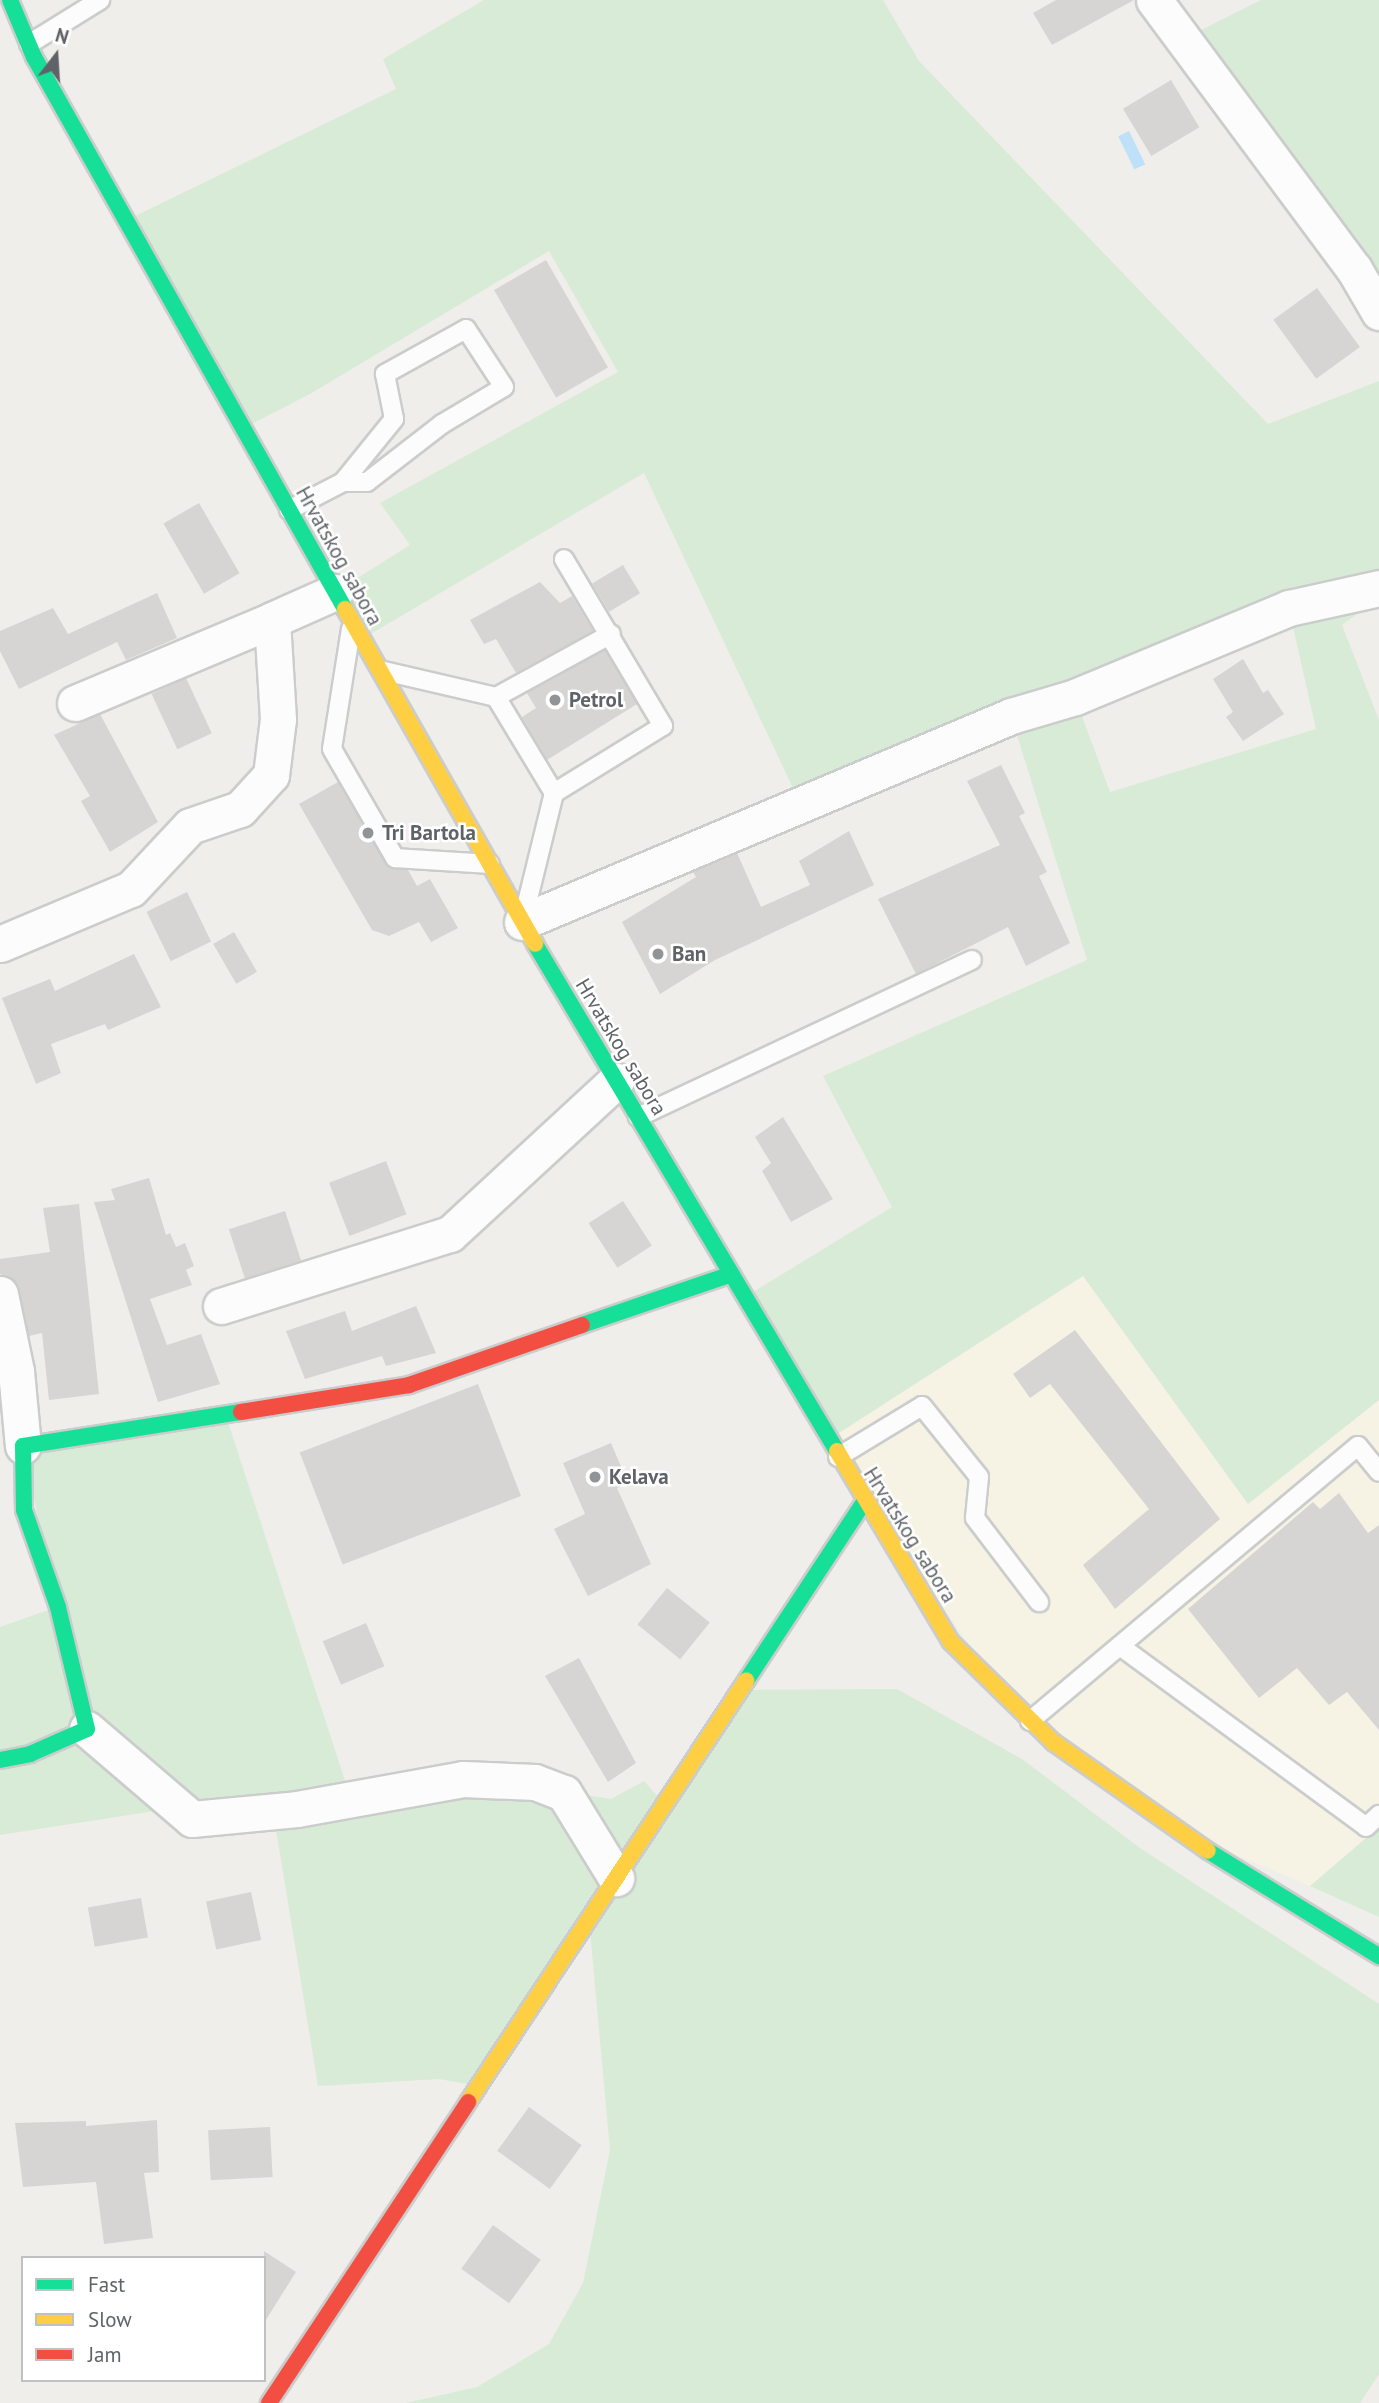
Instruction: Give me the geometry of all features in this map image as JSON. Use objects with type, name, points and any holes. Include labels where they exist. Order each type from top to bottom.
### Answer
[{"type":"main road","name":"Hrvatskog sabora","points":[[9,0],[29,44],[522,922],[733,1274],[864,1502],[951,1642],[1030,1721],[1161,1823],[1379,1956]]},
{"type":"main road","points":[[0,1760],[30,1754],[87,1729],[58,1607],[24,1510],[23,1446],[408,1385],[733,1274]]},
{"type":"main road","points":[[269,2403],[864,1502]]},
{"type":"street","points":[[1154,0],[1354,269],[1379,312]]},
{"type":"street","points":[[522,922],[1011,716],[1075,697],[1289,608],[1379,588]]},
{"type":"street","points":[[75,703],[335,592]]},
{"type":"street","points":[[0,944],[131,889],[190,826],[240,809],[271,775],[278,719],[272,620]]},
{"type":"street","points":[[221,1306],[450,1234],[616,1081]]},
{"type":"street","points":[[0,1294],[16,1371],[23,1446]]},
{"type":"street","points":[[87,1729],[192,1819],[297,1809],[463,1779],[536,1782],[564,1793],[616,1878]]},
{"type":"lane","points":[[29,44],[100,0]]},
{"type":"lane","points":[[289,510],[343,482],[394,419],[385,374],[466,329],[504,387],[442,424],[367,482],[343,482]]},
{"type":"lane","points":[[522,922],[554,793],[663,726],[565,559]]},
{"type":"lane","points":[[352,622],[332,749],[395,858],[491,864]]},
{"type":"lane","points":[[379,669],[496,697],[611,634]]},
{"type":"lane","points":[[496,697],[554,793]]},
{"type":"lane","points":[[638,1117],[972,960]]},
{"type":"lane","points":[[838,1457],[922,1406],[979,1477],[975,1518],[1040,1602]]},
{"type":"lane","points":[[1030,1721],[1358,1446],[1379,1472]]},
{"type":"lane","points":[[1120,1646],[1366,1827],[1379,1815]]},
{"type":"shaded area","points":[[1083,1276],[1248,1504],[1379,1400],[1379,1827],[1310,1886],[1161,1823],[1006,1698],[828,1440]]},
{"type":"green space","points":[[484,0],[883,0],[919,61],[1268,424],[1379,381],[1379,598],[1342,625],[1379,720],[1379,1400],[1248,1504],[1083,1276],[828,1440],[745,1297],[892,1207],[823,1076],[1087,960],[1011,716],[800,803],[644,473],[362,639],[335,592],[410,545],[380,503],[618,372],[549,251],[310,394],[244,428],[127,220],[396,89],[383,59]],"holes":[[[1289,609],[1316,729],[1110,792],[1075,697]]]},
{"type":"green space","points":[[1261,0],[1379,0],[1379,312],[1187,37]]},
{"type":"green space","points":[[225,1413],[351,1799],[487,1780],[611,1799],[644,1781],[665,1805],[740,1690],[897,1689],[1022,1759],[1140,1848],[1379,2004],[1379,2374],[1360,2403],[406,2403],[477,2387],[549,2344],[583,2283],[610,2150],[589,1920],[479,2086],[439,2079],[318,2086],[270,1793],[0,1835],[0,1627],[57,1607],[23,1446]]},
{"type":"green space","points":[[1379,1827],[1379,1917],[1310,1886]]},
{"type":"water","points":[[1129,131],[1145,164],[1134,170],[1118,136]]},
{"type":"building","points":[[1056,0],[1134,0],[1052,45],[1033,13]]},
{"type":"building","points":[[1171,80],[1199,127],[1151,156],[1123,109]]},
{"type":"building","points":[[546,260],[608,367],[556,397],[494,290]]},
{"type":"building","points":[[1317,288],[1360,347],[1316,379],[1273,320]]},
{"type":"building","points":[[199,503],[240,573],[204,594],[163,524]]},
{"type":"building","points":[[623,565],[640,593],[609,612],[592,584]]},
{"type":"building","points":[[540,582],[560,603],[572,596],[593,631],[516,673],[496,639],[484,644],[470,620]]},
{"type":"building","points":[[157,593],[177,638],[126,660],[117,642],[19,689],[0,651],[0,631],[53,608],[68,634]]},
{"type":"building","points":[[605,650],[637,704],[547,760],[522,717],[536,708],[527,693]]},
{"type":"building","points":[[1243,659],[1263,693],[1268,690],[1284,714],[1243,741],[1226,717],[1233,712],[1213,679]]},
{"type":"building","points":[[186,678],[212,733],[177,749],[152,694]]},
{"type":"building","points":[[100,714],[158,822],[110,852],[81,801],[90,796],[54,735]]},
{"type":"building","points":[[1001,765],[1025,813],[1019,816],[1047,872],[1039,876],[1070,943],[1026,966],[1008,927],[916,974],[878,899],[1000,845],[967,781]]},
{"type":"building","points":[[338,782],[386,864],[408,870],[417,886],[430,879],[458,928],[431,942],[419,922],[389,936],[372,930],[299,804]]},
{"type":"building","points":[[849,831],[874,885],[715,960],[660,994],[622,922],[696,877],[693,872],[737,853],[761,907],[810,885],[799,861]]},
{"type":"building","points":[[187,892],[211,941],[171,961],[147,912]]},
{"type":"building","points":[[234,932],[257,972],[236,984],[213,944]]},
{"type":"building","points":[[134,954],[161,1007],[108,1030],[105,1024],[51,1044],[61,1073],[36,1084],[2,998],[50,979],[55,991]]},
{"type":"building","points":[[783,1117],[833,1199],[791,1222],[762,1171],[771,1163],[755,1137]]},
{"type":"building","points":[[386,1161],[406,1214],[349,1236],[329,1183]]},
{"type":"building","points":[[149,1178],[166,1235],[170,1233],[176,1247],[185,1243],[194,1266],[186,1270],[192,1285],[150,1299],[167,1345],[201,1334],[220,1384],[158,1402],[94,1202],[115,1200],[111,1189]]},
{"type":"building","points":[[623,1201],[652,1245],[617,1268],[589,1223]]},
{"type":"building","points":[[79,1204],[99,1394],[49,1400],[42,1333],[29,1336],[19,1289],[14,1280],[0,1274],[0,1259],[50,1252],[43,1208]]},
{"type":"building","points":[[285,1211],[301,1260],[245,1279],[229,1229]]},
{"type":"building","points":[[416,1306],[436,1353],[386,1366],[382,1356],[305,1379],[286,1331],[345,1311],[352,1331]]},
{"type":"building","points":[[1075,1330],[1220,1519],[1115,1609],[1083,1565],[1149,1509],[1050,1384],[1030,1398],[1013,1374]]},
{"type":"building","points":[[478,1384],[521,1496],[343,1564],[300,1452]]},
{"type":"building","points":[[611,1443],[628,1483],[617,1488],[651,1564],[588,1596],[554,1529],[585,1514],[563,1463]]},
{"type":"building","points":[[1339,1493],[1368,1533],[1379,1525],[1379,1730],[1347,1692],[1329,1705],[1297,1668],[1259,1698],[1188,1609],[1313,1502],[1320,1509]]},
{"type":"building","points":[[667,1588],[710,1623],[680,1659],[637,1625]]},
{"type":"building","points":[[366,1623],[384,1666],[341,1685],[323,1641]]},
{"type":"building","points":[[579,1658],[636,1763],[608,1782],[545,1676]]},
{"type":"building","points":[[251,1892],[261,1940],[216,1949],[206,1902]]},
{"type":"building","points":[[141,1898],[148,1937],[95,1947],[88,1907]]},
{"type":"building","points":[[529,2107],[582,2145],[550,2189],[497,2151]]},
{"type":"building","points":[[157,2120],[159,2172],[144,2173],[153,2238],[104,2244],[96,2182],[23,2187],[15,2123],[86,2121],[86,2126]]},
{"type":"building","points":[[270,2127],[273,2177],[211,2180],[208,2130]]},
{"type":"building","points":[[493,2225],[541,2260],[509,2303],[461,2269]]},
{"type":"building","points":[[264,2251],[296,2272],[266,2320],[266,2256]]},
{"type":"traffic: fast","points":[[10,0],[34,57],[345,609]]},
{"type":"traffic: fast","points":[[535,944],[837,1451]]},
{"type":"traffic: fast","points":[[582,1325],[732,1274]]},
{"type":"traffic: fast","points":[[0,1760],[30,1754],[87,1729],[58,1607],[24,1510],[23,1446],[241,1412]]},
{"type":"traffic: fast","points":[[746,1681],[864,1502]]},
{"type":"traffic: fast","points":[[1208,1851],[1379,1956]]},
{"type":"traffic: slow","points":[[345,609],[535,944]]},
{"type":"traffic: slow","points":[[837,1451],[951,1642],[1053,1742],[1208,1851]]},
{"type":"traffic: slow","points":[[468,2102],[746,1681]]},
{"type":"traffic: jam","points":[[241,1412],[409,1385],[582,1325]]},
{"type":"traffic: jam","points":[[269,2403],[468,2102]]},
{"type":"place","name":"Petrol","points":[[555,700]]},
{"type":"place","name":"Tri Bartola","points":[[368,833]]},
{"type":"place","name":"Ban","points":[[658,954]]},
{"type":"place","name":"Kelava","points":[[595,1477]]}]
